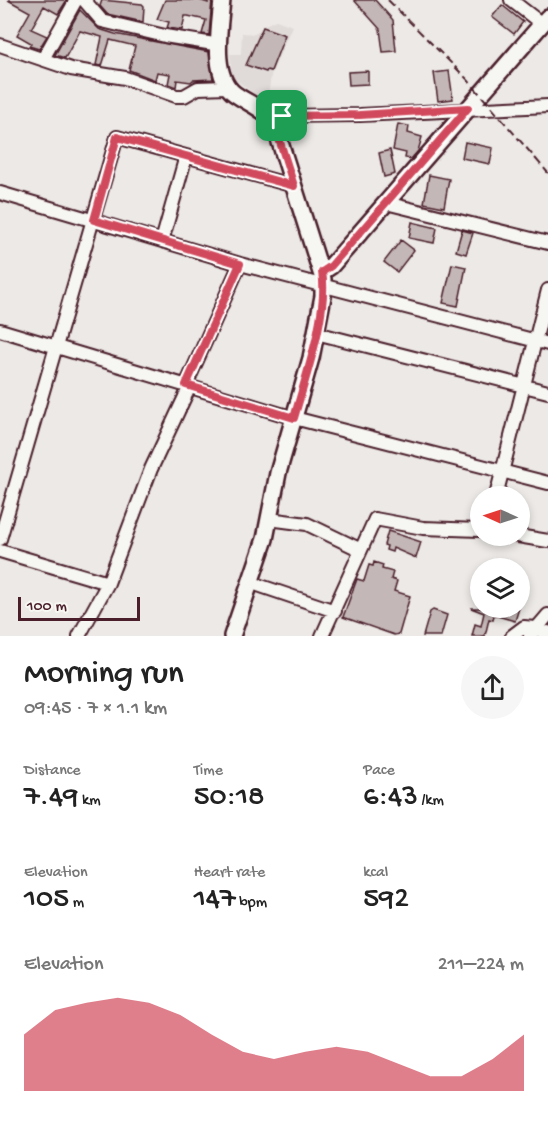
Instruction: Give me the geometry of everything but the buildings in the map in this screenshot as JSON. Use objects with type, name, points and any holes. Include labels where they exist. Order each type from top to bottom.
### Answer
[{"type":"main road","points":[[222,0],[221,63],[227,87],[266,112],[273,120],[323,279]]},
{"type":"main road","points":[[232,636],[265,539],[316,333],[323,279],[331,266],[386,202],[545,22]]},
{"type":"street","points":[[43,59],[76,0]]},
{"type":"street","points":[[84,0],[102,21],[165,36],[220,45]]},
{"type":"street","points":[[511,0],[545,22]]},
{"type":"street","points":[[0,46],[71,69],[137,81],[176,96],[183,96],[198,88],[227,87]]},
{"type":"street","points":[[273,120],[282,116],[360,115],[468,108],[548,106]]},
{"type":"street","points":[[0,539],[117,137],[294,186]]},
{"type":"street","points":[[162,241],[186,156]]},
{"type":"street","points":[[0,193],[240,264],[323,279],[542,342]]},
{"type":"street","points":[[386,202],[548,243]]},
{"type":"street","points":[[79,636],[108,583],[151,469],[240,264]]},
{"type":"street","points":[[499,486],[526,386],[542,342],[548,290]]},
{"type":"street","points":[[0,330],[294,418],[548,483]]},
{"type":"street","points":[[316,333],[548,392]]},
{"type":"street","points":[[269,519],[307,524],[361,550]]},
{"type":"street","points":[[322,636],[375,519],[423,528],[470,530]]},
{"type":"street","points":[[530,538],[548,541]]},
{"type":"street","points":[[0,551],[108,583]]},
{"type":"street","points":[[249,582],[335,611]]},
{"type":"street","points":[[512,636],[524,627],[540,634],[548,615]]},
{"type":"shaded area","points":[[276,20],[292,26],[271,75],[267,103],[232,77],[230,54],[241,54],[242,33],[255,34],[263,26]]},
{"type":"railway","points":[[388,0],[467,79],[548,173]]},
{"type":"route","points":[[468,108],[331,266],[322,272],[323,296],[311,358],[294,418],[186,385],[240,264],[94,220],[117,137],[294,186],[273,120],[282,116],[339,116],[468,108]]}]
